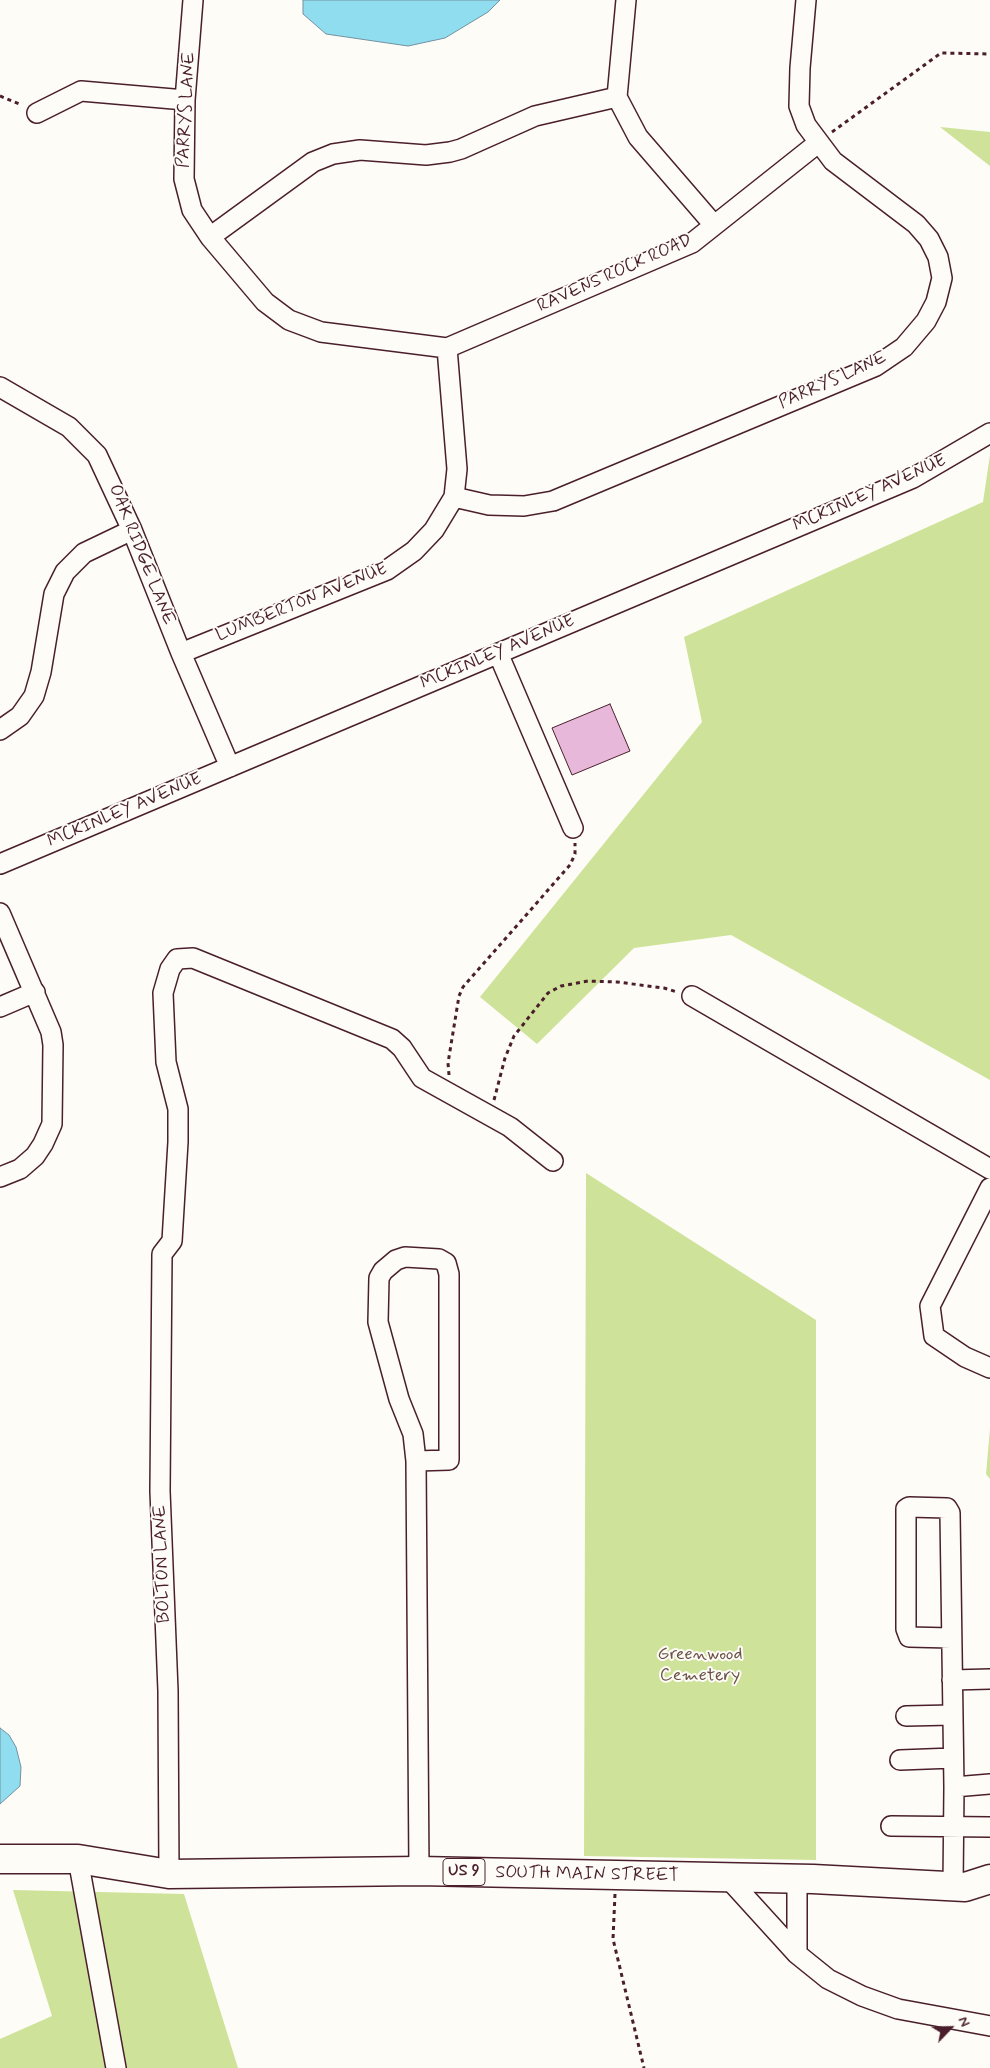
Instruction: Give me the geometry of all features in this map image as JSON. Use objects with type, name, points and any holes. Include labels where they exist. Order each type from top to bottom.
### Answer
[{"type":"highway","name":"SOUTH MAIN STREET","points":[[0,1859],[78,1860],[169,1874],[419,1871],[969,1884]]},
{"type":"highway","name":"US 9","points":[[969,1884],[984,1899],[990,1900]]},
{"type":"street","name":"PARRYS LANE","points":[[194,0],[185,100],[184,179],[192,210],[210,237],[265,302],[289,320],[321,332],[447,348]]},
{"type":"street","points":[[626,0],[616,97],[638,137],[714,225]]},
{"type":"street","name":"PARRYS LANE","points":[[454,497],[489,505],[524,506],[553,501],[876,366],[904,347],[926,321],[936,302],[942,278],[938,257],[929,239],[916,224],[833,161],[806,125],[799,106],[800,68],[806,0]]},
{"type":"street","points":[[37,113],[81,91],[185,100]]},
{"type":"street","points":[[210,237],[314,162],[333,154],[360,150],[426,156],[450,152],[534,116],[616,97]]},
{"type":"street","name":"RAVENS ROCK ROAD","points":[[447,348],[692,242],[818,143]]},
{"type":"street","name":"LUMBERTON AVENUE","points":[[181,653],[387,570],[414,551],[434,530],[454,497],[457,469],[447,348]]},
{"type":"street","name":"OAK RIDGE LANE","points":[[0,387],[62,422],[91,446],[102,464],[132,530],[181,653],[230,767]]},
{"type":"street","name":"MCKINLEY AVENUE","points":[[0,864],[913,478],[990,433]]},
{"type":"street","points":[[0,730],[20,716],[34,696],[41,672],[54,594],[65,572],[84,553],[132,530]]},
{"type":"street","points":[[498,653],[573,828]]},
{"type":"street","points":[[0,913],[35,992],[51,1032],[53,1044],[52,1124],[44,1144],[35,1156],[20,1169],[0,1176]]},
{"type":"street","name":"BOLTON LANE","points":[[169,1874],[168,1691],[160,1490],[162,1254],[172,1240],[178,1142],[178,1109],[166,1062],[163,993],[170,969],[177,959],[193,958],[392,1039],[402,1048],[422,1078],[458,1099]]},
{"type":"street","points":[[0,1007],[35,992]]},
{"type":"street","points":[[692,996],[990,1170]]},
{"type":"street","points":[[458,1099],[510,1127],[554,1161]]},
{"type":"street","points":[[990,1188],[930,1306],[934,1336],[965,1357],[990,1368]]},
{"type":"street","points":[[416,1461],[450,1460],[449,1274],[446,1263],[439,1259],[405,1257],[396,1260],[383,1271],[379,1278],[378,1322],[399,1399],[413,1434],[416,1461],[419,1871]]},
{"type":"street","points":[[951,1638],[909,1637],[906,1630],[906,1509],[909,1507],[947,1508],[950,1513],[954,1826],[969,1884]]},
{"type":"street","points":[[952,1680],[990,1679]]},
{"type":"street","points":[[906,1716],[952,1715]]},
{"type":"street","points":[[900,1760],[953,1758]]},
{"type":"street","points":[[954,1787],[990,1784]]},
{"type":"street","points":[[891,1826],[990,1827]]},
{"type":"street","points":[[78,1860],[116,2068]]},
{"type":"street","points":[[726,1877],[767,1919],[797,1954],[828,1979],[862,1996],[898,2008],[990,2026]]},
{"type":"street","points":[[797,1879],[797,1954]]},
{"type":"path","points":[[818,143],[942,53],[990,54]]},
{"type":"path","points":[[0,96],[37,113]]},
{"type":"path","points":[[458,1099],[449,1076],[448,1063],[458,996],[472,976],[570,865],[575,854],[573,828]]},
{"type":"path","points":[[490,1116],[505,1058],[514,1036],[548,993],[561,986],[575,982],[597,982],[664,988],[692,996]]},
{"type":"path","points":[[615,1876],[613,1939],[644,2068]]},
{"type":"green space","points":[[940,127],[990,132],[990,166]]},
{"type":"green space","points":[[990,455],[990,1080],[731,935],[634,948],[537,1044],[480,997],[702,722],[684,637],[983,502]]},
{"type":"green space","name":"Greenwood Cemetery","points":[[586,1173],[816,1320],[816,1860],[584,1856]]},
{"type":"green space","points":[[990,1429],[990,1479],[986,1474]]},
{"type":"green space","points":[[13,1890],[184,1894],[238,2068],[0,2068],[0,2039],[52,2016]]},
{"type":"water","points":[[303,0],[500,0],[488,12],[445,38],[408,46],[326,34],[303,14]]},
{"type":"water","points":[[0,1728],[9,1735],[16,1747],[21,1767],[20,1786],[0,1804]]},
{"type":"building","points":[[610,704],[630,751],[572,775],[552,728]]}]
